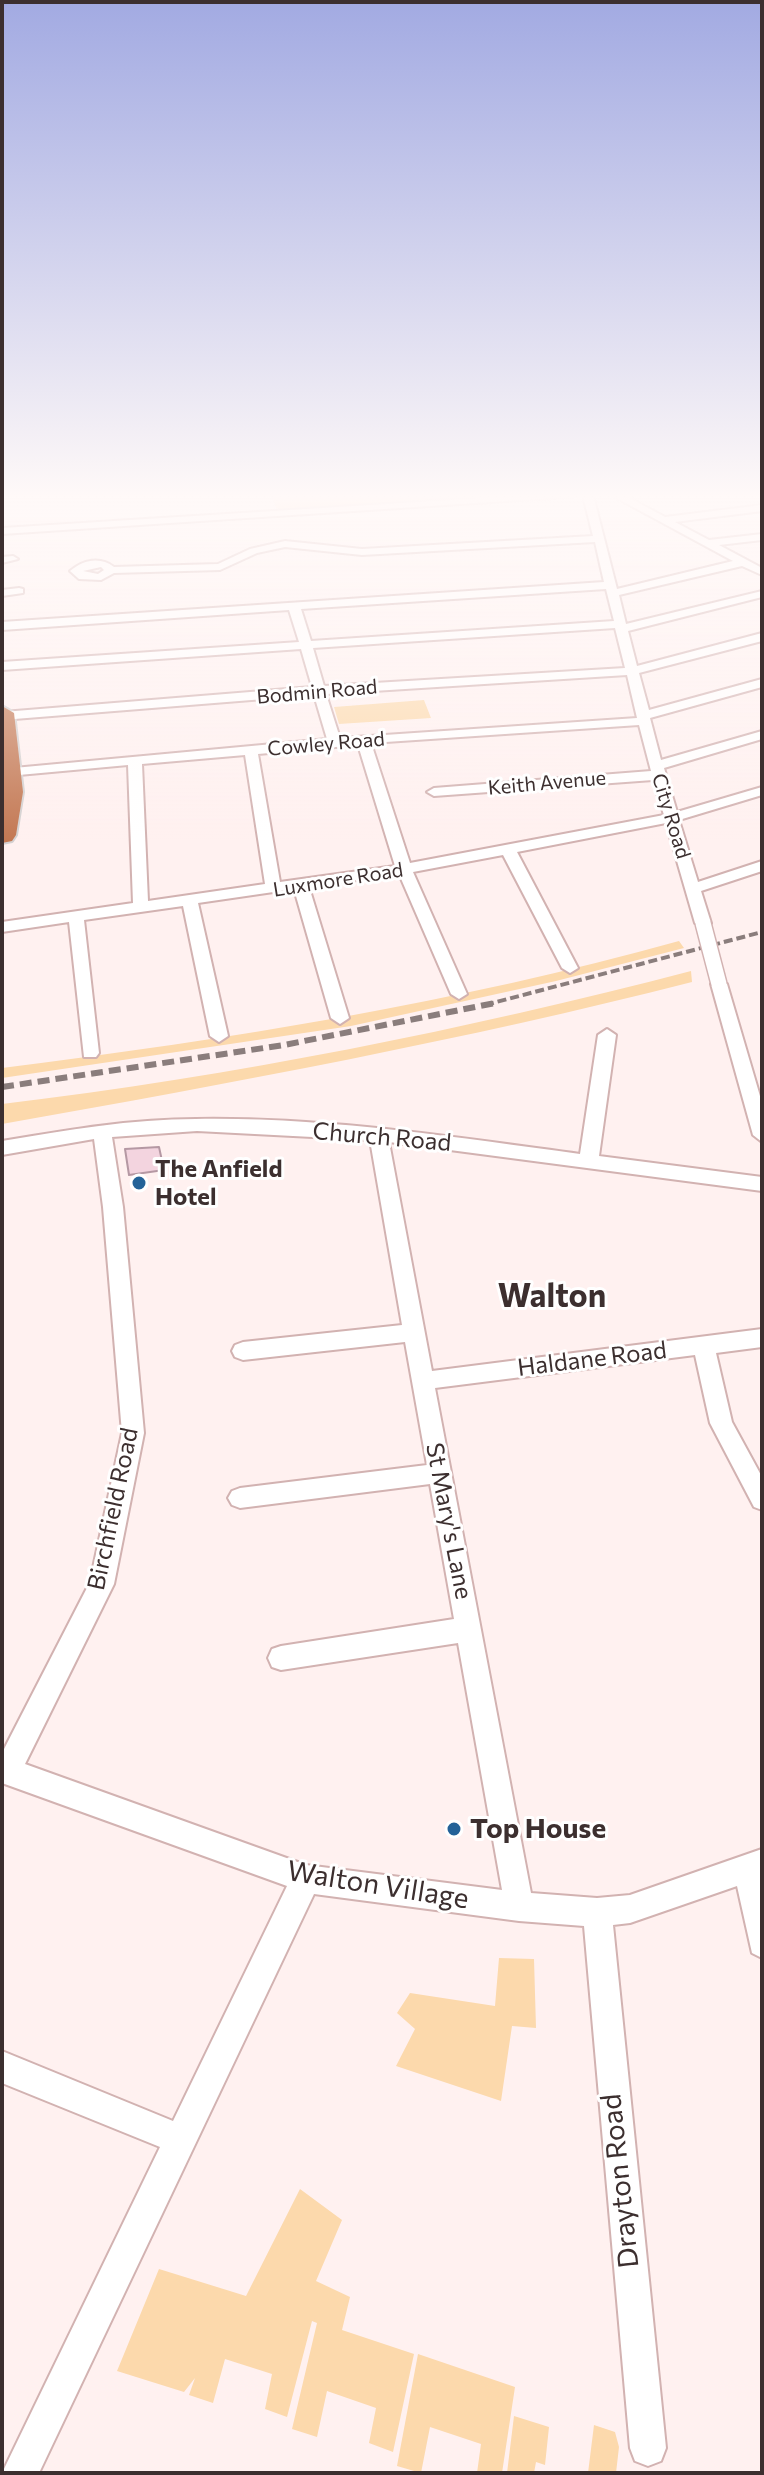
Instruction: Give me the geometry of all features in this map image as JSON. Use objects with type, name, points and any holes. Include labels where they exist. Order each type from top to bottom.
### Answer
[{"type":"highway","points":[[2,714],[10,792],[2,835]]},
{"type":"street","points":[[2,626],[228,610]]},
{"type":"street","points":[[295,610],[335,744]]},
{"type":"street","name":"City Road","points":[[616,610],[657,770],[762,1135]]},
{"type":"street","points":[[2,666],[303,644],[620,626],[689,610]]},
{"type":"street","name":"Bodmin Road","points":[[2,714],[632,671],[762,637]]},
{"type":"street","name":"Cowley Road","points":[[8,772],[644,719],[762,683]]},
{"type":"street","name":"Keith Avenue","points":[[434,792],[657,770],[762,735]]},
{"type":"street","points":[[364,741],[404,869],[459,994]]},
{"type":"street","points":[[251,751],[274,890]]},
{"type":"street","points":[[135,761],[141,908]]},
{"type":"street","name":"Luxmore Road","points":[[2,927],[301,886],[509,851],[672,818],[762,791]]},
{"type":"street","points":[[509,851],[570,968]]},
{"type":"street","points":[[693,889],[762,866]]},
{"type":"street","points":[[301,886],[340,1018]]},
{"type":"street","points":[[190,902],[219,1036]]},
{"type":"street","points":[[76,918],[83,961],[90,1053]]},
{"type":"street","points":[[589,1159],[607,1035]]},
{"type":"street","name":"Church Road","points":[[2,1148],[102,1131],[197,1125],[378,1134],[589,1159],[762,1184]]},
{"type":"street","name":"Birchfield Road","points":[[4,1770],[102,1584],[133,1433],[113,1207],[102,1131]]},
{"type":"street","name":"St Mary's Lane","points":[[378,1134],[519,1907]]},
{"type":"street","points":[[243,1351],[414,1332]]},
{"type":"street","name":"Haldane Road","points":[[422,1381],[762,1338]]},
{"type":"street","points":[[703,1345],[721,1423],[762,1500]]},
{"type":"street","points":[[240,1498],[440,1473]]},
{"type":"street","points":[[281,1658],[470,1629]]},
{"type":"street","name":"Walton Village","points":[[4,1770],[306,1879],[519,1907],[597,1912],[630,1909],[756,1866]]},
{"type":"street","points":[[756,1866],[762,1943]]},
{"type":"street","points":[[20,2473],[306,1879]]},
{"type":"street","name":"Drayton Road","points":[[597,1912],[648,2448]]},
{"type":"street","points":[[2,2067],[179,2139]]},
{"type":"shaded area","points":[[424,700],[431,718],[339,724],[334,707]]},
{"type":"shaded area","points":[[679,941],[684,948],[556,981],[351,1026],[2,1078],[2,1068],[173,1045],[343,1017],[512,983]]},
{"type":"shaded area","points":[[691,971],[692,982],[521,1023],[262,1076],[2,1124],[2,1104],[176,1080],[349,1049],[521,1013]]},
{"type":"shaded area","points":[[499,1958],[534,1959],[536,2028],[512,2026],[501,2101],[396,2066],[415,2029],[397,2013],[410,1993],[495,2006]]},
{"type":"shaded area","points":[[300,2189],[342,2220],[316,2281],[350,2297],[342,2330],[414,2354],[393,2452],[369,2443],[376,2408],[327,2391],[317,2437],[292,2429],[317,2323],[312,2321],[287,2417],[265,2409],[272,2374],[225,2359],[213,2403],[189,2395],[195,2378],[184,2392],[117,2371],[159,2269],[246,2296]]},
{"type":"shaded area","points":[[418,2354],[515,2387],[502,2473],[477,2473],[481,2444],[430,2427],[421,2473],[397,2466]]},
{"type":"shaded area","points":[[514,2416],[549,2427],[545,2465],[536,2462],[534,2473],[507,2473]]},
{"type":"shaded area","points":[[594,2425],[615,2432],[619,2447],[616,2473],[588,2473]]},
{"type":"building","name":"The Anfield Hotel","points":[[159,1147],[164,1170],[129,1175],[125,1149]]},
{"type":"railway","points":[[485,1005],[762,932]]},
{"type":"railway","points":[[485,1005],[495,1003]]},
{"type":"railway","points":[[2,1087],[284,1045],[485,1005]]},
{"type":"place","name":"The Anfield Hotel","points":[[139,1183]]},
{"type":"place","name":"Top House","points":[[454,1829]]},
{"type":"district","name":"Walton","points":[[552,1296]]}]
